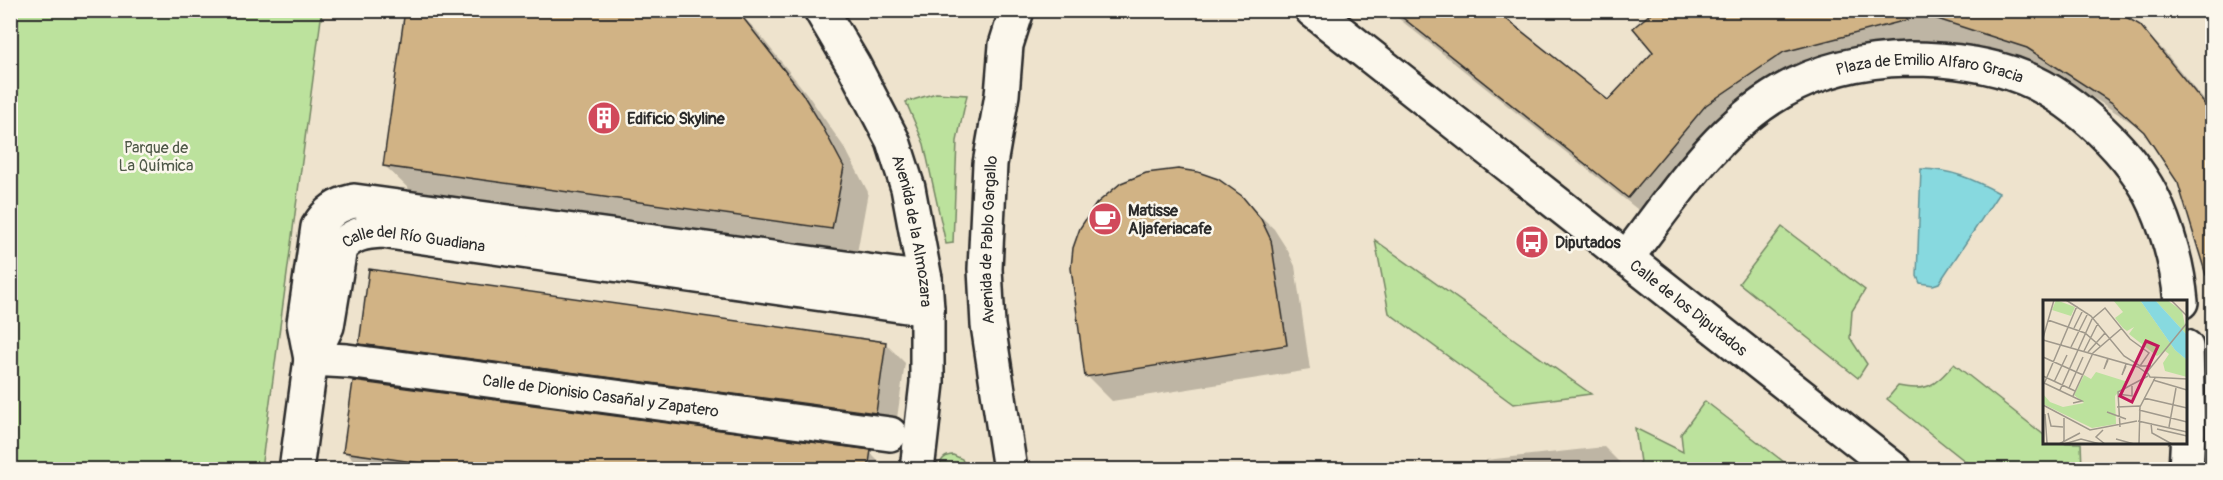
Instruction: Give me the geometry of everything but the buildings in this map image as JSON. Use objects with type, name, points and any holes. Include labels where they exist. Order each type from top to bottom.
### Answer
[{"type":"street","name":"Avenida de la Almozara","points":[[821,10],[854,66],[892,141],[908,188],[926,294],[927,383],[917,470]]},
{"type":"street","name":"Avenida de Pablo Gargallo","points":[[1010,470],[988,325],[985,269],[990,164],[1002,95],[1006,45],[1017,10]]},
{"type":"street","name":"Calle de los Diputados","points":[[1312,10],[1895,470]]},
{"type":"street","name":"Plaza de Emilio Alfaro Gracia","points":[[1628,258],[1686,180],[1718,143],[1735,125],[1781,92],[1808,79],[1864,63],[1940,59],[1995,68],[2026,79],[2063,100],[2099,130],[2134,168],[2155,203],[2168,236],[2180,286],[2181,300]]},
{"type":"street","name":"Calle del Río Guadiana","points":[[296,470],[311,359],[304,323],[318,226],[334,208],[354,201],[926,294]]},
{"type":"street","name":"Calle de Dionisio Casañal y Zapatero","points":[[311,359],[347,361],[890,434]]},
{"type":"street","points":[[2186,470],[2187,390]]},
{"type":"green space","name":"Parque de La Química","points":[[10,11],[322,11],[261,469],[11,469]]},
{"type":"green space","points":[[936,93],[967,95],[957,141],[953,243],[946,244],[924,144],[906,102]]},
{"type":"green space","points":[[1782,227],[1865,290],[1852,311],[1850,338],[1867,364],[1858,378],[1739,283]]},
{"type":"green space","points":[[1375,240],[1591,394],[1513,404],[1389,313]]},
{"type":"green space","points":[[1954,364],[2043,434],[2043,444],[2081,444],[2082,469],[1975,469],[1887,399],[1898,386],[1917,388],[1930,386]]},
{"type":"green space","points":[[1705,401],[1793,469],[1641,469],[1635,428],[1683,452],[1681,434]]},
{"type":"green space","points":[[953,455],[962,459],[966,469],[939,469],[943,459]]},
{"type":"water","points":[[1921,169],[1932,169],[1961,176],[1999,193],[1939,283],[1933,285],[1920,283],[1917,276]]},
{"type":"place","name":"Edificio Skyline","points":[[604,118]]},
{"type":"place","name":"Matisse Aljaferiacafe","points":[[1105,219]]},
{"type":"place","name":"Diputados","points":[[1532,242]]}]
